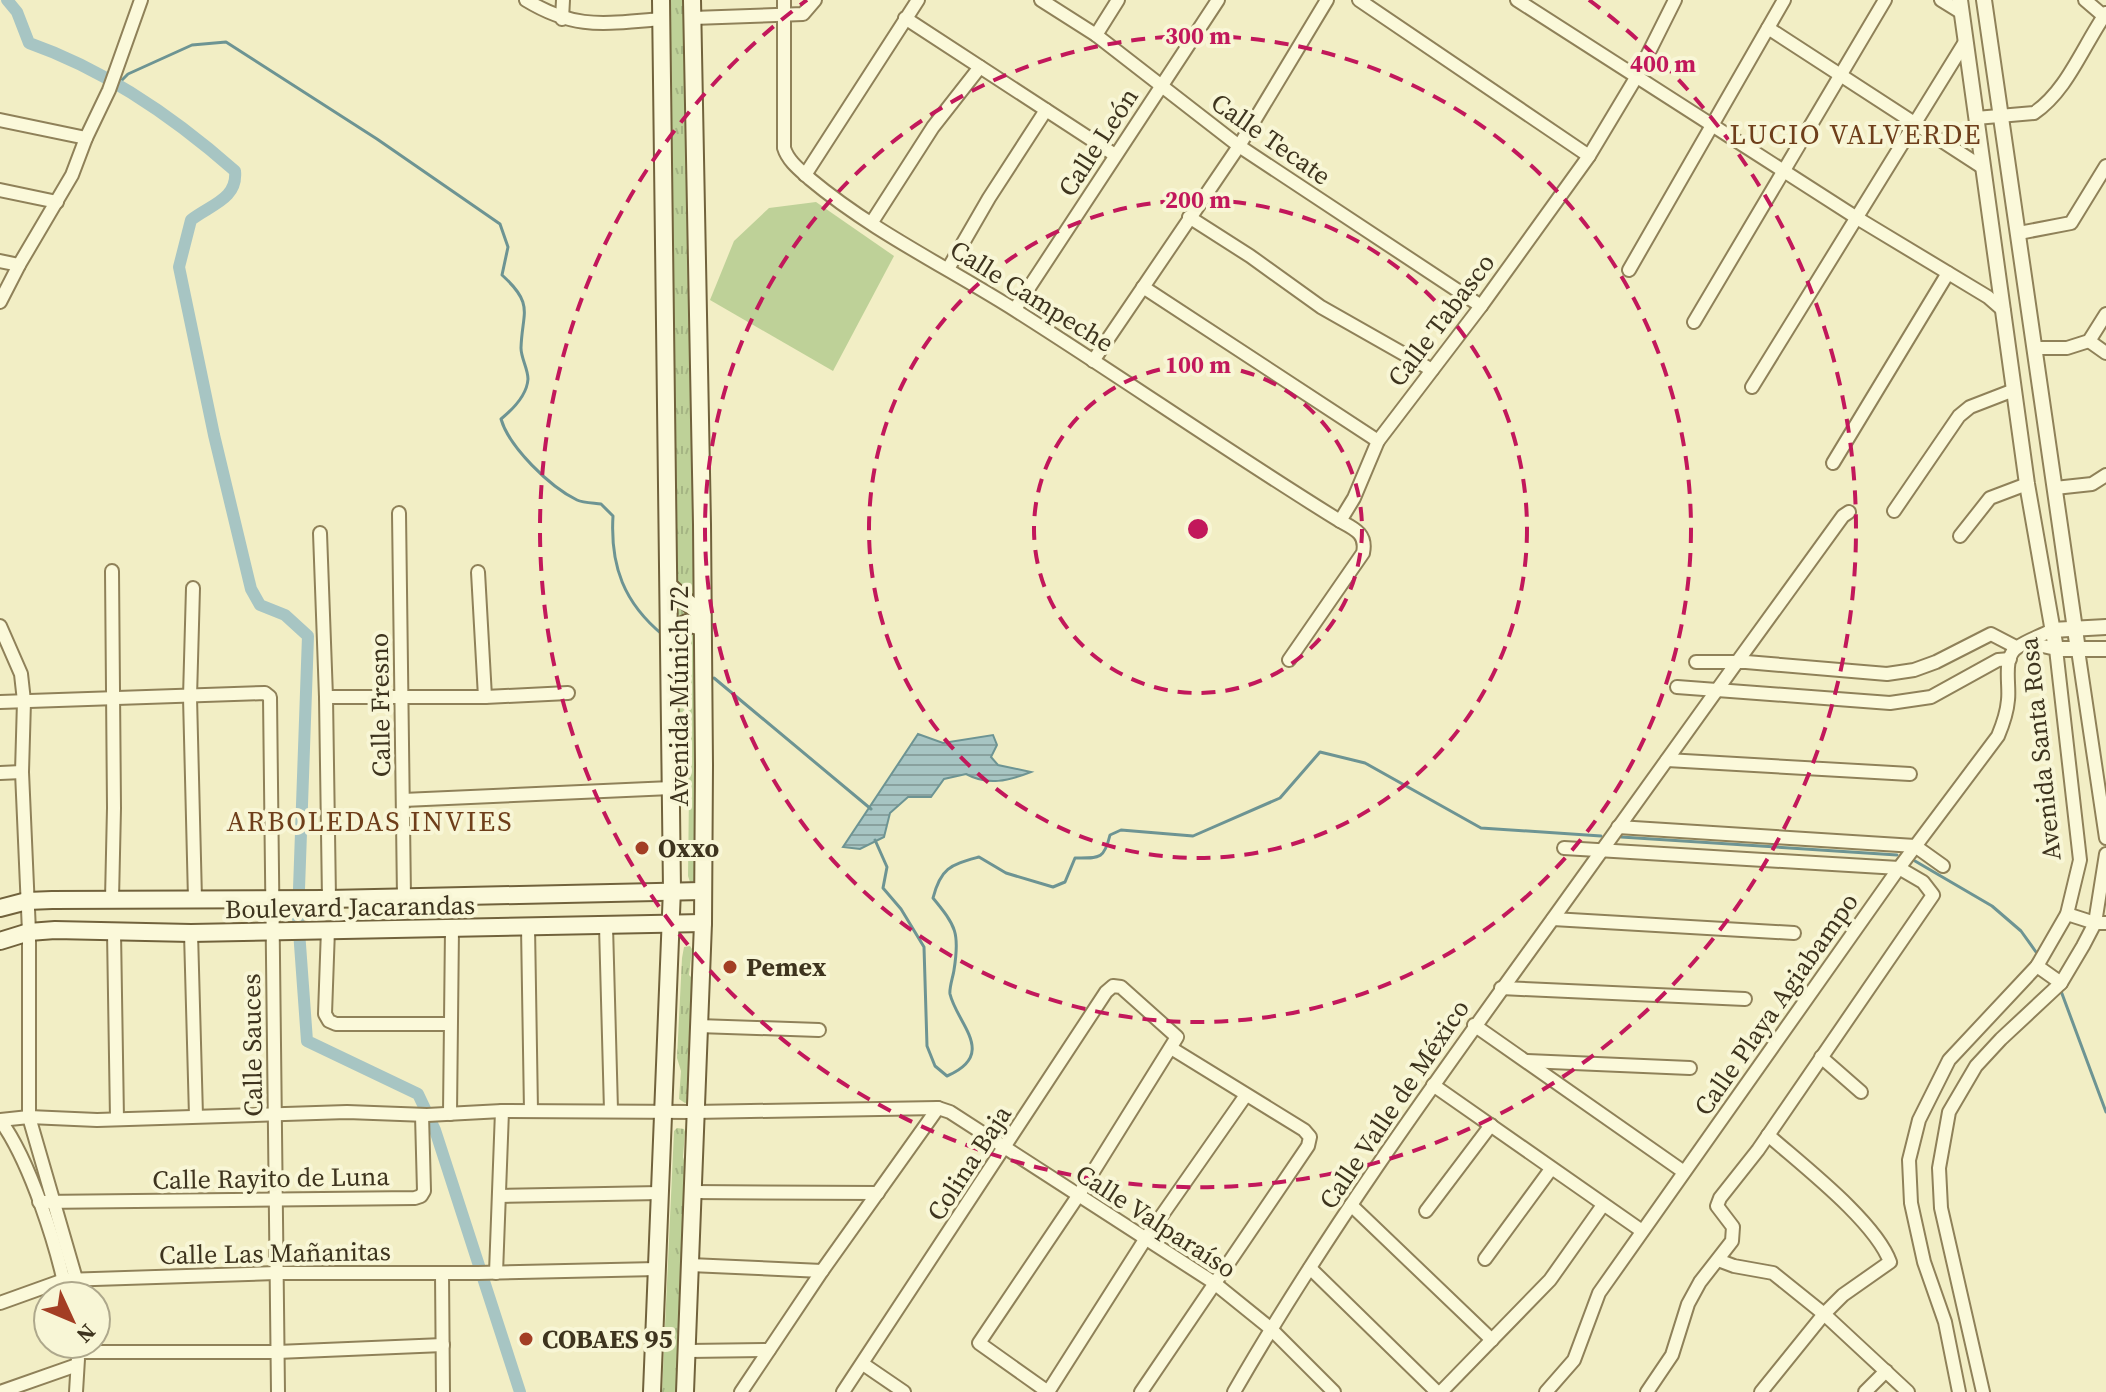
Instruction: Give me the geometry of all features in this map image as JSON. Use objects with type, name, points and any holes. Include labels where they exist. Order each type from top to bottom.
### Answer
[{"type":"main road","name":"Avenida Múnich 72","points":[[652,1392],[672,889],[661,0]]},
{"type":"main road","name":"Avenida Múnich 72","points":[[685,1392],[703,923],[702,621],[692,0]]},
{"type":"main road","points":[[670,587],[702,621]]},
{"type":"main road","points":[[669,632],[687,623],[702,621]]},
{"type":"main road","name":"Boulevard Jacarandas","points":[[0,908],[27,901],[329,899],[672,889],[702,891]]},
{"type":"main road","name":"Boulevard Jacarandas","points":[[0,941],[29,932],[191,933],[703,923]]},
{"type":"street","points":[[0,302],[72,175],[109,90],[141,0]]},
{"type":"street","points":[[526,0],[562,19],[610,25],[662,19]]},
{"type":"street","points":[[562,19],[563,0]]},
{"type":"street","points":[[784,0],[784,16]]},
{"type":"street","points":[[693,18],[803,14],[815,0]]},
{"type":"street","points":[[805,175],[918,0]]},
{"type":"street","name":"Calle Tecate","points":[[1041,0],[1096,35],[1239,146],[1481,306]]},
{"type":"street","points":[[1096,35],[1118,0]]},
{"type":"street","name":"Calle León","points":[[1015,309],[1218,0]]},
{"type":"street","points":[[1093,361],[1239,146],[1327,0]]},
{"type":"street","points":[[1359,0],[1589,156]]},
{"type":"street","points":[[1517,0],[1857,218],[1988,297],[2004,311]]},
{"type":"street","name":"Calle Tabasco","points":[[1340,521],[1354,498],[1378,441],[1481,306],[1589,156],[1637,76],[1674,0]]},
{"type":"street","points":[[1629,270],[1784,0]]},
{"type":"street","points":[[1694,322],[1885,0]]},
{"type":"street","points":[[1941,0],[1961,6]]},
{"type":"street","name":"Avenida Santa Rosa","points":[[1984,0],[2078,650],[2099,747],[2106,838]]},
{"type":"street","points":[[1976,118],[2034,113],[2055,94],[2105,16],[2085,0]]},
{"type":"street","name":"Avenida Santa Rosa","points":[[1959,1392],[1945,1322],[1924,1262],[1911,1203],[1909,1160],[1919,1120],[1949,1060],[2037,966],[2067,914],[2080,860],[2056,649],[2027,484],[1961,6]]},
{"type":"street","name":"Calle Campeche","points":[[784,16],[784,148],[786,155],[805,175],[872,222],[1015,309],[1252,467],[1340,521]]},
{"type":"street","points":[[905,18],[1115,155]]},
{"type":"street","points":[[1768,28],[1982,167]]},
{"type":"street","points":[[1752,387],[1965,42]]},
{"type":"street","points":[[872,222],[933,127],[980,67]]},
{"type":"street","points":[[948,269],[1046,110]]},
{"type":"street","points":[[0,120],[86,138]]},
{"type":"street","points":[[2019,233],[2071,223],[2106,166]]},
{"type":"street","points":[[0,190],[57,202]]},
{"type":"street","points":[[1189,217],[1321,307],[1432,370]]},
{"type":"street","points":[[0,261],[19,265]]},
{"type":"street","points":[[1833,463],[1948,273]]},
{"type":"street","points":[[1143,287],[1378,441]]},
{"type":"street","points":[[2035,348],[2067,348],[2089,341],[2106,314]]},
{"type":"street","points":[[2089,341],[2106,353]]},
{"type":"street","points":[[1894,511],[1959,416],[1970,407],[2014,390]]},
{"type":"street","points":[[2055,488],[2092,484],[2106,475]]},
{"type":"street","points":[[1960,536],[1990,498],[2027,484]]},
{"type":"street","name":"Calle Valle de México","points":[[1234,1392],[1270,1328],[1474,1025],[1735,662],[1849,512]]},
{"type":"street","name":"Calle Fresno","points":[[399,513],[404,897]]},
{"type":"street","points":[[1289,660],[1363,553],[1365,543],[1360,531],[1340,521]]},
{"type":"street","points":[[320,533],[329,899]]},
{"type":"street","points":[[112,571],[112,899]]},
{"type":"street","points":[[478,572],[485,697]]},
{"type":"street","points":[[193,588],[190,697],[195,899]]},
{"type":"street","points":[[0,626],[21,674],[24,701],[22,772],[29,932],[29,1117],[70,1280]]},
{"type":"street","points":[[1677,687],[1890,703],[1931,697],[2052,630],[2106,627]]},
{"type":"street","points":[[1696,662],[1735,662],[1887,674],[1914,670],[1936,662],[1991,634],[2018,650],[2106,649]]},
{"type":"street","name":"Calle Playa Agiabampo","points":[[1546,1392],[1574,1360],[1593,1304],[1642,1231],[1899,868],[1998,736],[2006,717],[2018,650]]},
{"type":"street","name":"Calle Sauces","points":[[190,697],[265,693],[270,697],[272,898],[281,930],[275,1113],[278,1392]]},
{"type":"street","points":[[326,697],[485,697],[568,693]]},
{"type":"street","points":[[0,702],[190,697]]},
{"type":"street","points":[[1667,760],[1910,774]]},
{"type":"street","points":[[0,773],[22,772]]},
{"type":"street","points":[[403,800],[671,788]]},
{"type":"street","points":[[1618,827],[1915,846],[1943,866]]},
{"type":"street","points":[[1564,848],[1899,868],[1923,882],[1933,895],[1768,1135],[1720,1198],[1717,1206],[1733,1227],[1734,1235],[1688,1304],[1672,1355],[1647,1392]]},
{"type":"street","name":"Avenida Santa Rosa","points":[[1983,1392],[1943,1222],[1939,1168],[1949,1112],[1976,1066],[2061,983],[2100,923],[2106,854]]},
{"type":"street","points":[[2067,914],[2100,923]]},
{"type":"street","points":[[1553,919],[1794,933]]},
{"type":"street","points":[[606,926],[611,1110]]},
{"type":"street","points":[[528,927],[531,1111]]},
{"type":"street","points":[[450,1114],[452,928]]},
{"type":"street","points":[[328,929],[325,1014],[329,1021],[336,1024],[450,1024]]},
{"type":"street","points":[[114,932],[117,1119]]},
{"type":"street","points":[[191,933],[196,1116]]},
{"type":"street","points":[[2037,966],[2061,983]]},
{"type":"street","name":"Colina Baja","points":[[843,1392],[1106,992],[1113,986],[1121,987],[1174,1043]]},
{"type":"street","points":[[1501,988],[1745,999]]},
{"type":"street","points":[[1474,1025],[1684,1172]]},
{"type":"street","points":[[698,1026],[819,1030]]},
{"type":"street","points":[[1141,1392],[1308,1146],[1310,1137],[1174,1043],[1078,1196],[979,1343],[1048,1392],[1146,1238],[1246,1095]]},
{"type":"street","points":[[1821,1057],[1861,1092]]},
{"type":"street","points":[[1527,1061],[1690,1068]]},
{"type":"street","points":[[1433,1085],[1642,1231]]},
{"type":"street","points":[[70,1280],[20,1152],[0,1120],[347,1112],[428,1115],[502,1111],[938,1108]]},
{"type":"street","points":[[741,1392],[822,1271],[938,1108]]},
{"type":"street","name":"Calle Valparaíso","points":[[938,1108],[950,1112],[1213,1282],[1270,1328],[1334,1392]]},
{"type":"street","points":[[487,1273],[499,1196],[502,1111]]},
{"type":"street","name":"Calle Rayito de Luna","points":[[39,1202],[421,1196],[424,1191],[428,1115]]},
{"type":"street","points":[[1426,1211],[1491,1125]]},
{"type":"street","points":[[1761,1392],[1824,1314],[1843,1295],[1890,1262],[1863,1222],[1768,1135]]},
{"type":"street","points":[[1485,1259],[1551,1169]]},
{"type":"street","points":[[692,1192],[878,1193]]},
{"type":"street","points":[[499,1196],[660,1193]]},
{"type":"street","points":[[1351,1205],[1492,1340]]},
{"type":"street","points":[[1310,1268],[1439,1392],[1550,1280],[1603,1205]]},
{"type":"street","points":[[1718,1260],[1773,1273],[1824,1314],[1908,1392]]},
{"type":"street","points":[[690,1265],[822,1271]]},
{"type":"street","name":"Calle Las Mañanitas","points":[[70,1280],[276,1273],[657,1269]]},
{"type":"street","points":[[442,1273],[443,1392]]},
{"type":"street","name":"Calle Las Mañanitas","points":[[0,1303],[32,1292]]},
{"type":"street","points":[[112,1354],[277,1352],[443,1345]]},
{"type":"street","points":[[688,1351],[769,1350]]},
{"type":"street","points":[[0,1392],[66,1360]]},
{"type":"street","points":[[76,1392],[78,1360]]},
{"type":"street","points":[[863,1364],[904,1392]]},
{"type":"street","points":[[1865,1392],[1886,1371]]},
{"type":"green space","points":[[667,0],[687,0],[699,880],[690,882],[689,792],[678,770]]},
{"type":"green space","points":[[816,202],[894,256],[833,371],[710,300],[734,241],[769,208]]},
{"type":"green space","points":[[690,946],[689,975],[694,980],[690,1102],[685,1103],[679,1099],[681,1071],[677,1058],[682,958],[684,947]]},
{"type":"green space","points":[[677,1128],[685,1132],[683,1157],[688,1174],[681,1392],[662,1392],[674,1131]]},
{"type":"water","points":[[918,734],[943,743],[993,735],[997,745],[991,757],[998,765],[1031,772],[998,781],[982,780],[966,774],[944,779],[931,797],[908,797],[890,813],[884,837],[860,849],[843,847]]},
{"type":"waterway","points":[[7,0],[17,12],[29,43],[85,67],[138,97],[188,132],[235,171],[235,181],[227,195],[191,220],[179,267],[214,435],[251,589],[260,605],[285,615],[308,636],[298,917],[307,1041],[418,1094],[435,1130],[520,1392]]},
{"type":"waterway","points":[[117,85],[128,74],[192,45],[226,42],[377,139],[500,224],[508,247],[502,275],[523,302],[521,348],[528,379],[522,396],[501,419],[505,430],[521,454],[543,476],[577,500],[601,504],[613,516],[614,551],[622,582],[638,610],[663,635]]},
{"type":"waterway","points":[[714,678],[871,809]]},
{"type":"waterway","points":[[875,840],[887,867],[883,888],[901,909],[924,947],[927,1046],[935,1066],[947,1076],[962,1067],[970,1058],[972,1048],[950,994],[956,938],[947,916],[933,898],[944,874],[961,862],[979,857],[1006,873],[1053,887],[1065,882],[1075,858],[1099,856],[1110,835],[1121,830],[1193,836],[1280,798],[1320,752],[1365,763],[1481,828],[1601,836]]},
{"type":"waterway","points":[[1621,837],[1897,855]]},
{"type":"waterway","points":[[1915,861],[1992,906],[2021,931],[2036,952]]},
{"type":"waterway","points":[[2061,991],[2106,1112]]},
{"type":"place","name":"Oxxo","points":[[642,848]]},
{"type":"place","name":"Pemex","points":[[730,967]]},
{"type":"place","name":"COBAES 95","points":[[526,1339]]},
{"type":"district","name":"LUCIO VALVERDE","points":[[1856,134]]},
{"type":"district","name":"ARBOLEDAS INVIES","points":[[370,821]]}]
